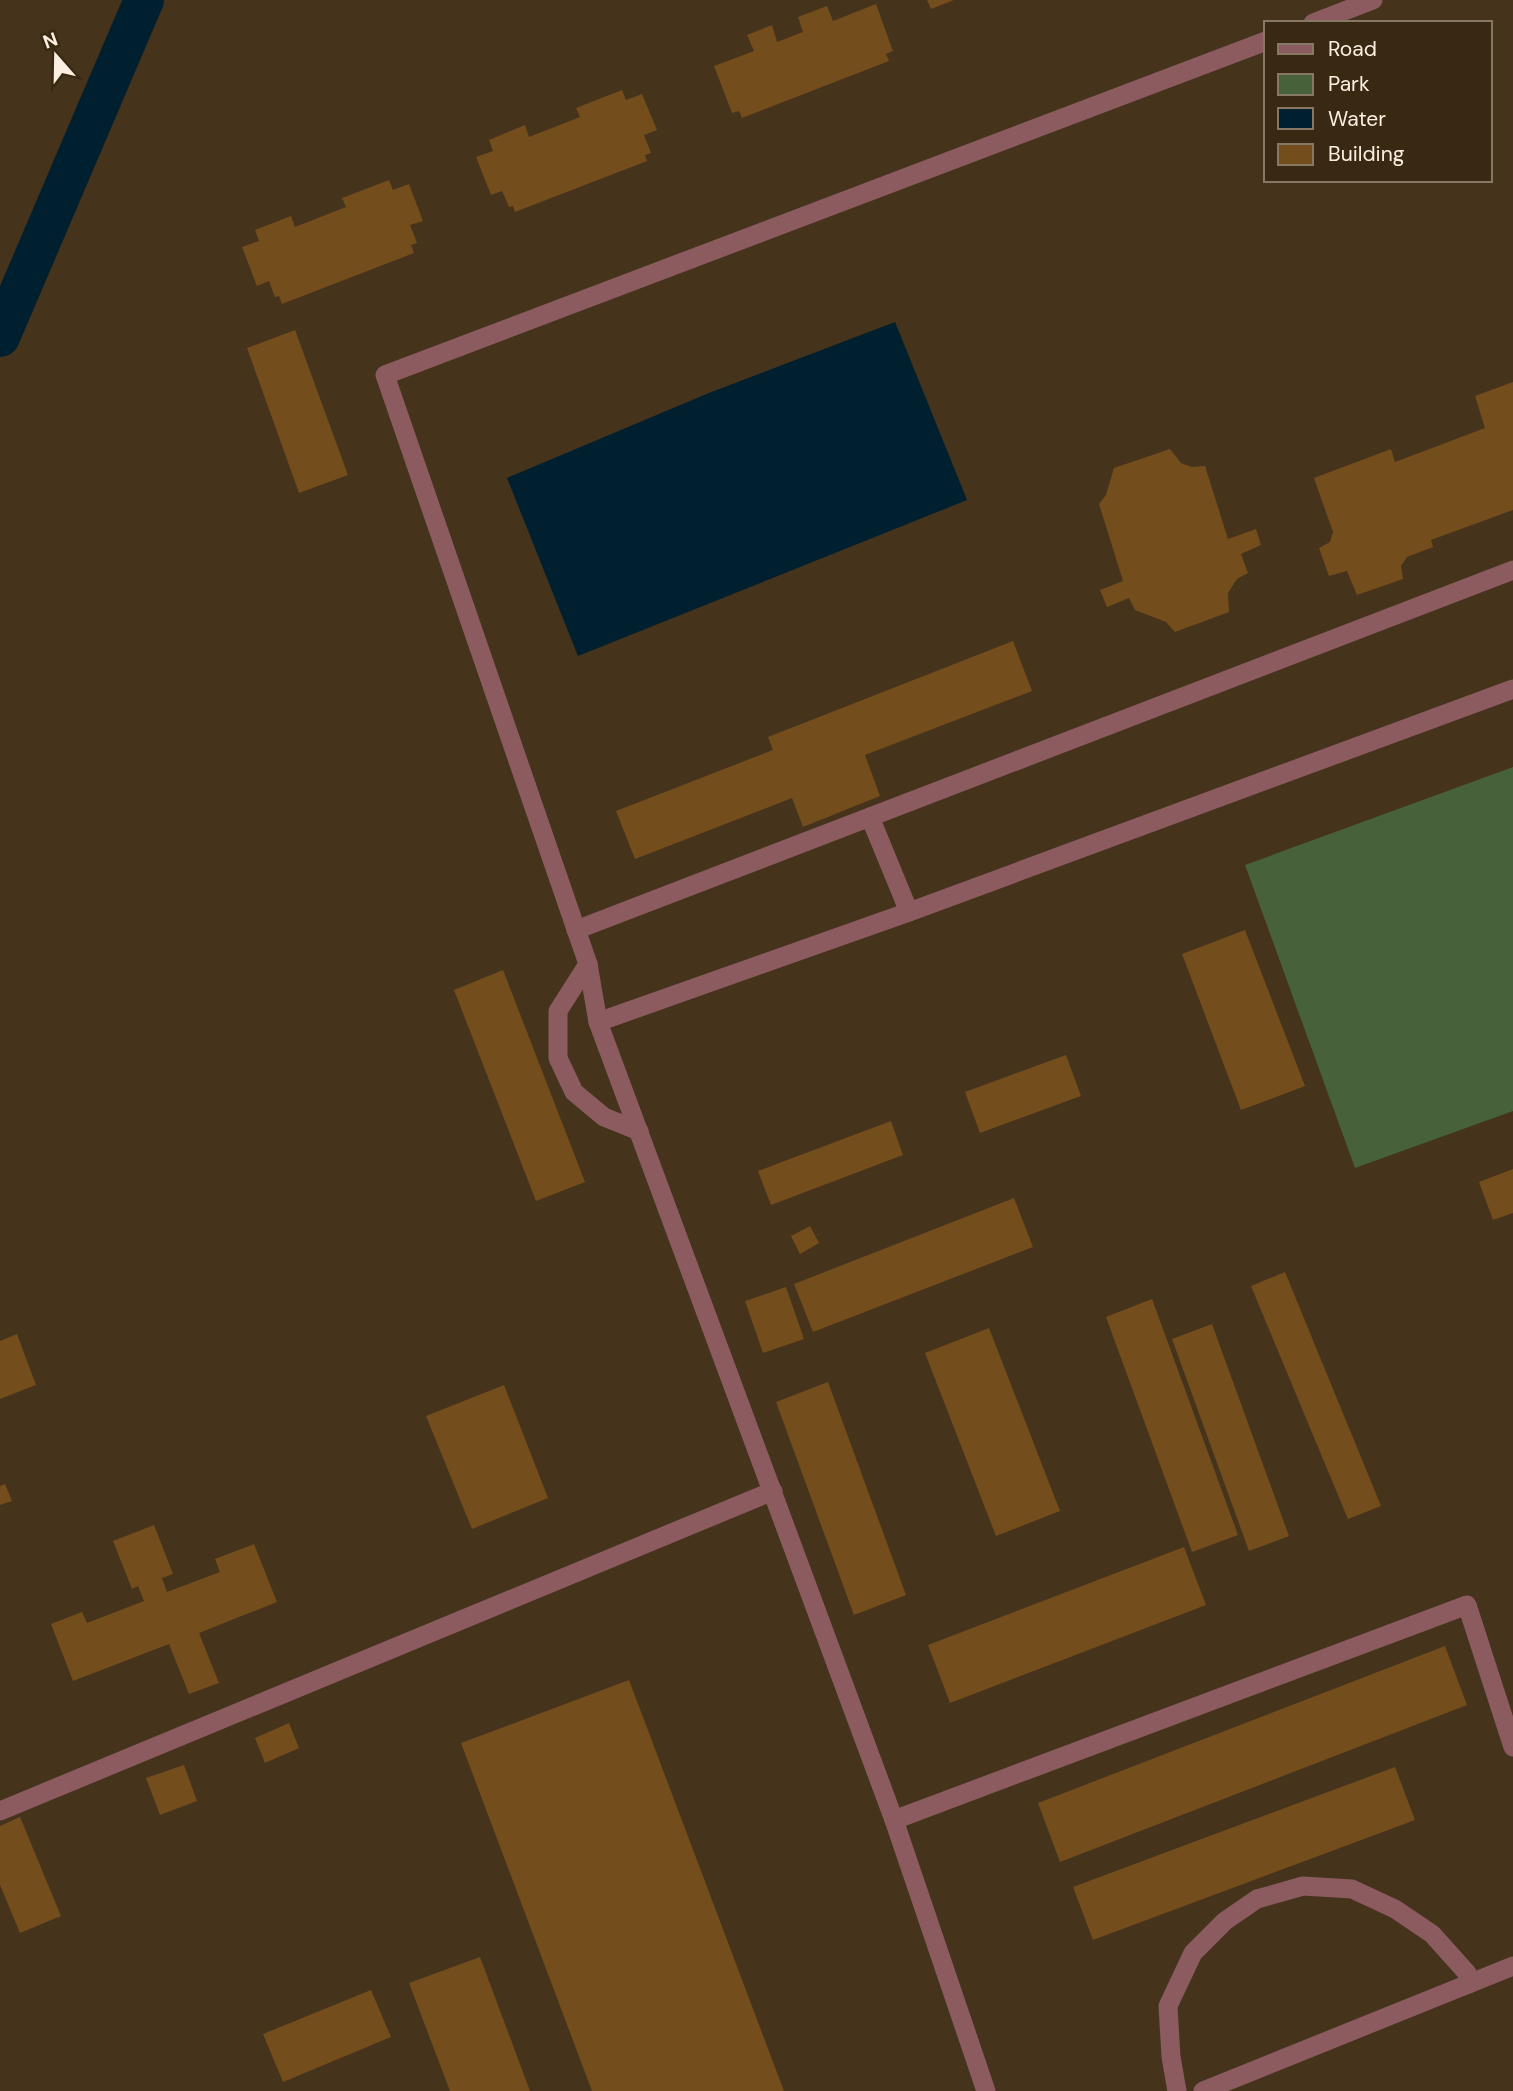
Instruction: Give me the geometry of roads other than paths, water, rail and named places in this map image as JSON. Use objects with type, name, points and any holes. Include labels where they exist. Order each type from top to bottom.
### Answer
[{"type":"street","points":[[1318,21],[1373,0]]},
{"type":"street","points":[[986,2091],[894,1821],[598,1022],[588,964],[385,375],[1264,42]]},
{"type":"street","points":[[576,930],[1513,570]]},
{"type":"street","points":[[598,1022],[909,912],[1513,689]]},
{"type":"street","points":[[870,817],[909,912]]},
{"type":"street","points":[[588,964],[558,1011],[558,1058],[574,1092],[604,1117],[639,1131]]},
{"type":"street","points":[[0,1811],[773,1491]]},
{"type":"street","points":[[894,1821],[1467,1605],[1513,1747]]},
{"type":"street","points":[[1177,2091],[1171,2057],[1168,2006],[1193,1953],[1225,1920],[1257,1899],[1303,1886],[1352,1889],[1395,1909],[1432,1934],[1467,1973],[1469,1984]]},
{"type":"street","points":[[1203,2091],[1513,1966]]},
{"type":"water","points":[[895,322],[967,500],[578,656],[507,478],[709,393]]},
{"type":"waterway","points":[[0,337],[144,0]]}]
